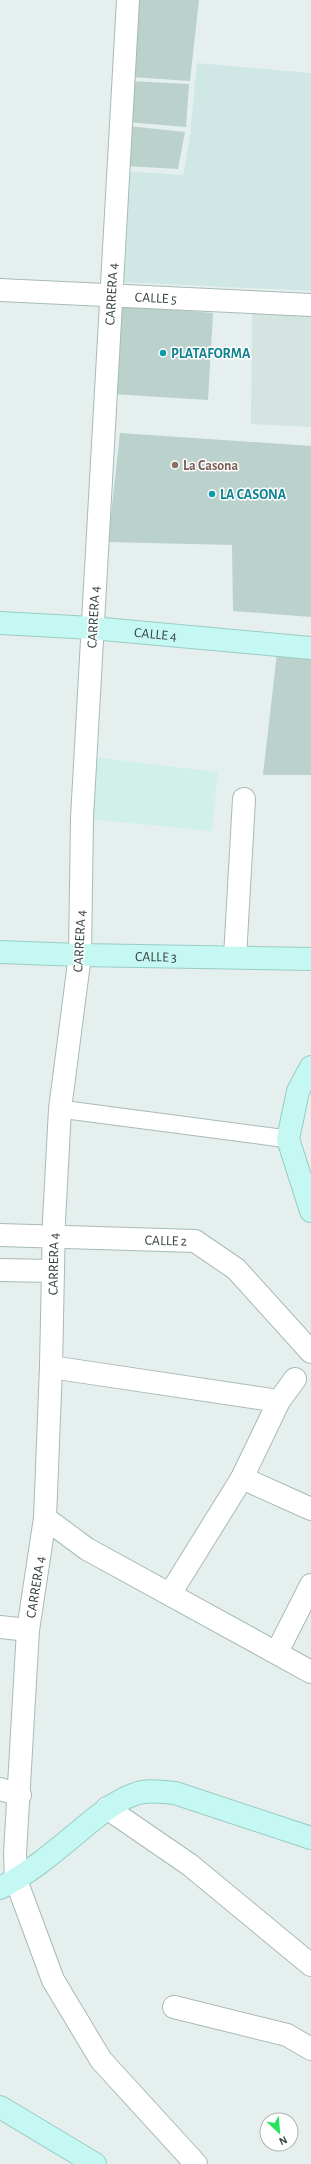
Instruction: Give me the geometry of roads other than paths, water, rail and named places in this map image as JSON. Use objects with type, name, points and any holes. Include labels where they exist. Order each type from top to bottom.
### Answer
[{"type":"main road","name":"CALLE 4","points":[[0,623],[92,628],[311,648]]},
{"type":"main road","name":"CALLE 3","points":[[0,952],[311,959]]},
{"type":"main road","points":[[311,1067],[298,1091],[288,1140],[311,1211]]},
{"type":"main road","points":[[8,1884],[50,1855],[107,1808],[136,1793],[175,1793],[311,1838]]},
{"type":"main road","points":[[0,2107],[95,2164]]},
{"type":"street","name":"CARRERA 4","points":[[128,0],[110,295],[82,818],[80,955],[60,1109],[53,1236],[52,1367],[45,1518],[28,1630],[10,1792],[15,1854],[8,1884],[53,1980],[101,2060],[196,2164]]},
{"type":"street","name":"CALLE 5","points":[[0,290],[311,305]]},
{"type":"street","points":[[235,957],[244,799]]},
{"type":"street","points":[[60,1109],[288,1140]]},
{"type":"street","name":"CALLE 2","points":[[0,1235],[194,1241],[236,1269],[311,1352]]},
{"type":"street","points":[[0,1270],[53,1271]]},
{"type":"street","points":[[52,1367],[280,1401]]},
{"type":"street","points":[[170,1594],[242,1478],[280,1401],[295,1379]]},
{"type":"street","points":[[242,1478],[311,1509]]},
{"type":"street","points":[[45,1518],[87,1549],[311,1672]]},
{"type":"street","points":[[277,1652],[311,1585]]},
{"type":"street","points":[[0,1627],[28,1630]]},
{"type":"street","points":[[107,1808],[190,1865],[311,1965]]},
{"type":"street","points":[[174,2007],[288,2035],[311,2049]]},
{"type":"place","name":"PLATAFORMA","points":[[163,353]]},
{"type":"place","name":"La Casona","points":[[175,465]]},
{"type":"place","name":"LA CASONA","points":[[212,494]]}]
